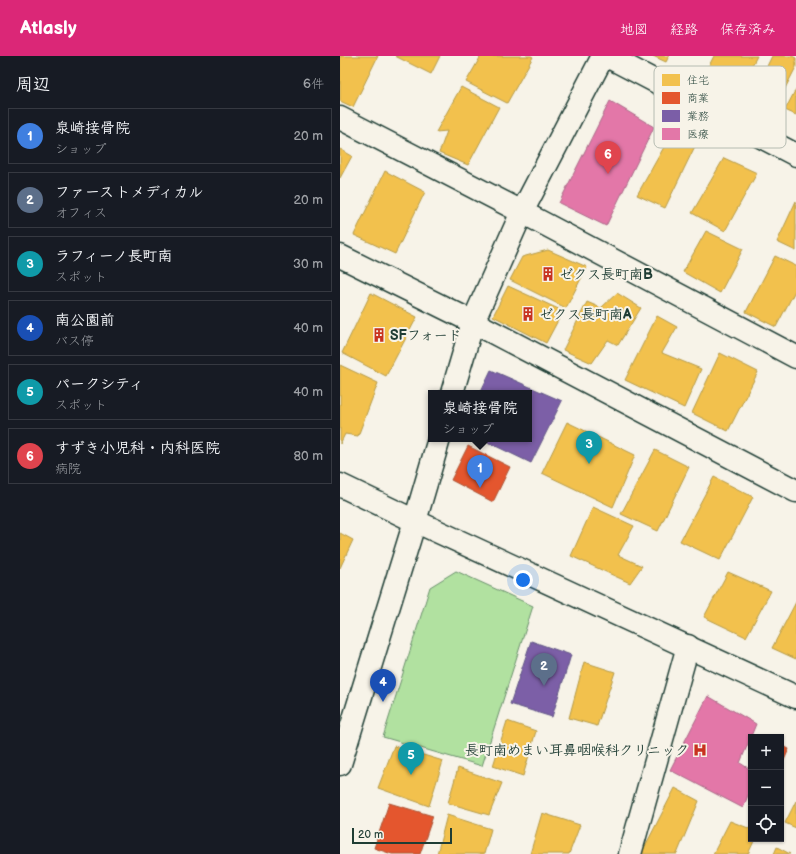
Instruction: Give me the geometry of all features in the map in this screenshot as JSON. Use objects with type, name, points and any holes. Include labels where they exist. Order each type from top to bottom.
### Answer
[{"type":"street","points":[[453,390],[473,322],[522,212],[603,56]]},
{"type":"street","points":[[607,56],[654,81]]},
{"type":"street","points":[[340,118],[522,212],[796,357]]},
{"type":"street","points":[[783,148],[796,155]]},
{"type":"street","points":[[340,256],[473,322],[796,490]]},
{"type":"street","points":[[340,761],[438,442]]},
{"type":"street","points":[[340,484],[415,521],[796,697]]},
{"type":"street","points":[[630,854],[688,646]]},
{"type":"green space","points":[[456,571],[533,606],[482,766],[383,737],[430,587]]},
{"type":"building: 住宅","points":[[340,56],[378,56],[353,107],[340,101]]},
{"type":"building: 住宅","points":[[395,56],[440,56],[431,74]]},
{"type":"building: 住宅","points":[[481,56],[533,57],[507,103],[466,82]]},
{"type":"building: 住宅","points":[[653,56],[669,56],[666,62]]},
{"type":"building: 住宅","points":[[714,56],[757,56],[752,66],[709,66]]},
{"type":"building: 住宅","points":[[772,56],[792,56],[796,58],[796,67],[786,86],[786,66],[767,66]]},
{"type":"building: 住宅","points":[[461,87],[499,107],[468,165],[439,153],[447,131],[436,132]]},
{"type":"building: 住宅","points":[[796,89],[796,115],[786,110]]},
{"type":"building: 住宅","points":[[663,148],[694,148],[665,208],[637,195]]},
{"type":"building: 住宅","points":[[340,149],[352,156],[340,178]]},
{"type":"building: 住宅","points":[[724,158],[757,173],[725,231],[692,213]]},
{"type":"building: 住宅","points":[[385,171],[425,192],[395,254],[354,235]]},
{"type":"building: 住宅","points":[[796,201],[796,251],[777,242]]},
{"type":"building: 住宅","points":[[706,231],[743,249],[720,293],[683,272]]},
{"type":"building: 住宅","name":"ゼクス長町南B","points":[[548,250],[587,267],[566,308],[510,280],[522,257]]},
{"type":"building: 住宅","points":[[775,256],[796,266],[796,289],[776,327],[746,312]]},
{"type":"building: 住宅","name":"ゼクス長町南A","points":[[508,286],[563,311],[546,343],[493,316]]},
{"type":"building: 住宅","name":"SFフォード","points":[[371,293],[417,317],[386,376],[342,353]]},
{"type":"building: 住宅","points":[[617,293],[641,308],[618,345],[608,340],[592,363],[563,350],[587,302],[601,308]]},
{"type":"building: 住宅","points":[[657,316],[677,327],[662,353],[701,369],[684,408],[625,380]]},
{"type":"building: 住宅","points":[[720,353],[758,372],[728,431],[692,413]]},
{"type":"building: 住宅","points":[[340,365],[378,383],[358,436],[345,434],[340,444]]},
{"type":"building: 住宅","points":[[567,422],[635,455],[613,507],[542,473]]},
{"type":"building: 住宅","points":[[655,450],[689,467],[658,531],[621,514]]},
{"type":"building: 住宅","points":[[714,477],[753,497],[720,560],[680,541]]},
{"type":"building: 住宅","points":[[593,507],[634,526],[618,555],[642,566],[630,583],[571,556]]},
{"type":"building: 住宅","points":[[340,533],[353,540],[340,568]]},
{"type":"building: 住宅","points":[[728,572],[771,591],[746,637],[704,617]]},
{"type":"building: 住宅","points":[[796,602],[796,659],[772,648]]},
{"type":"building: 住宅","points":[[584,662],[615,672],[597,726],[569,718]]},
{"type":"building: 住宅","points":[[507,721],[536,731],[523,776],[493,766]]},
{"type":"building: 住宅","points":[[394,746],[443,761],[429,806],[378,788]]},
{"type":"building: 住宅","points":[[458,768],[502,783],[489,815],[448,803]]},
{"type":"building: 住宅","points":[[675,788],[699,801],[677,854],[641,854]]},
{"type":"building: 住宅","points":[[796,801],[796,828],[785,823]]},
{"type":"building: 住宅","points":[[542,813],[580,825],[569,854],[530,854]]},
{"type":"building: 住宅","points":[[447,815],[491,829],[484,854],[437,854]]},
{"type":"building: 住宅","points":[[730,821],[748,828],[748,842],[754,842],[748,854],[713,854]]},
{"type":"building: 住宅","points":[[777,847],[790,854],[774,854]]},
{"type":"building: 商業","points":[[468,446],[510,467],[493,502],[451,480]]},
{"type":"building: 商業","points":[[784,746],[789,749],[784,760]]},
{"type":"building: 商業","points":[[389,803],[433,816],[420,854],[392,854],[374,848]]},
{"type":"building: 業務","points":[[491,370],[562,401],[531,463],[487,442],[532,442],[532,390],[481,390]]},
{"type":"building: 業務","points":[[531,641],[571,655],[552,717],[510,704]]},
{"type":"building: 医療","points":[[610,101],[654,127],[606,226],[559,203]]},
{"type":"building: 医療","points":[[708,696],[756,724],[752,734],[748,734],[748,744],[740,763],[748,768],[748,796],[743,808],[670,770]]},
{"type":"place","name":"すずき小児科・内科医院","points":[[608,174]]},
{"type":"place","name":"ゼクス長町南B","points":[[548,274]]},
{"type":"place","name":"ゼクス長町南A","points":[[528,314]]},
{"type":"place","name":"SFフォード","points":[[379,335]]},
{"type":"place","name":"ラフィーノ長町南","points":[[589,464]]},
{"type":"place","name":"泉崎接骨院","points":[[480,488]]},
{"type":"place","name":"ファーストメディカル","points":[[544,686]]},
{"type":"place","name":"南公園前","points":[[383,702]]},
{"type":"place","name":"長町南めまい耳鼻咽喉科クリニック","points":[[700,750]]},
{"type":"place","name":"パークシティ","points":[[411,775]]}]
